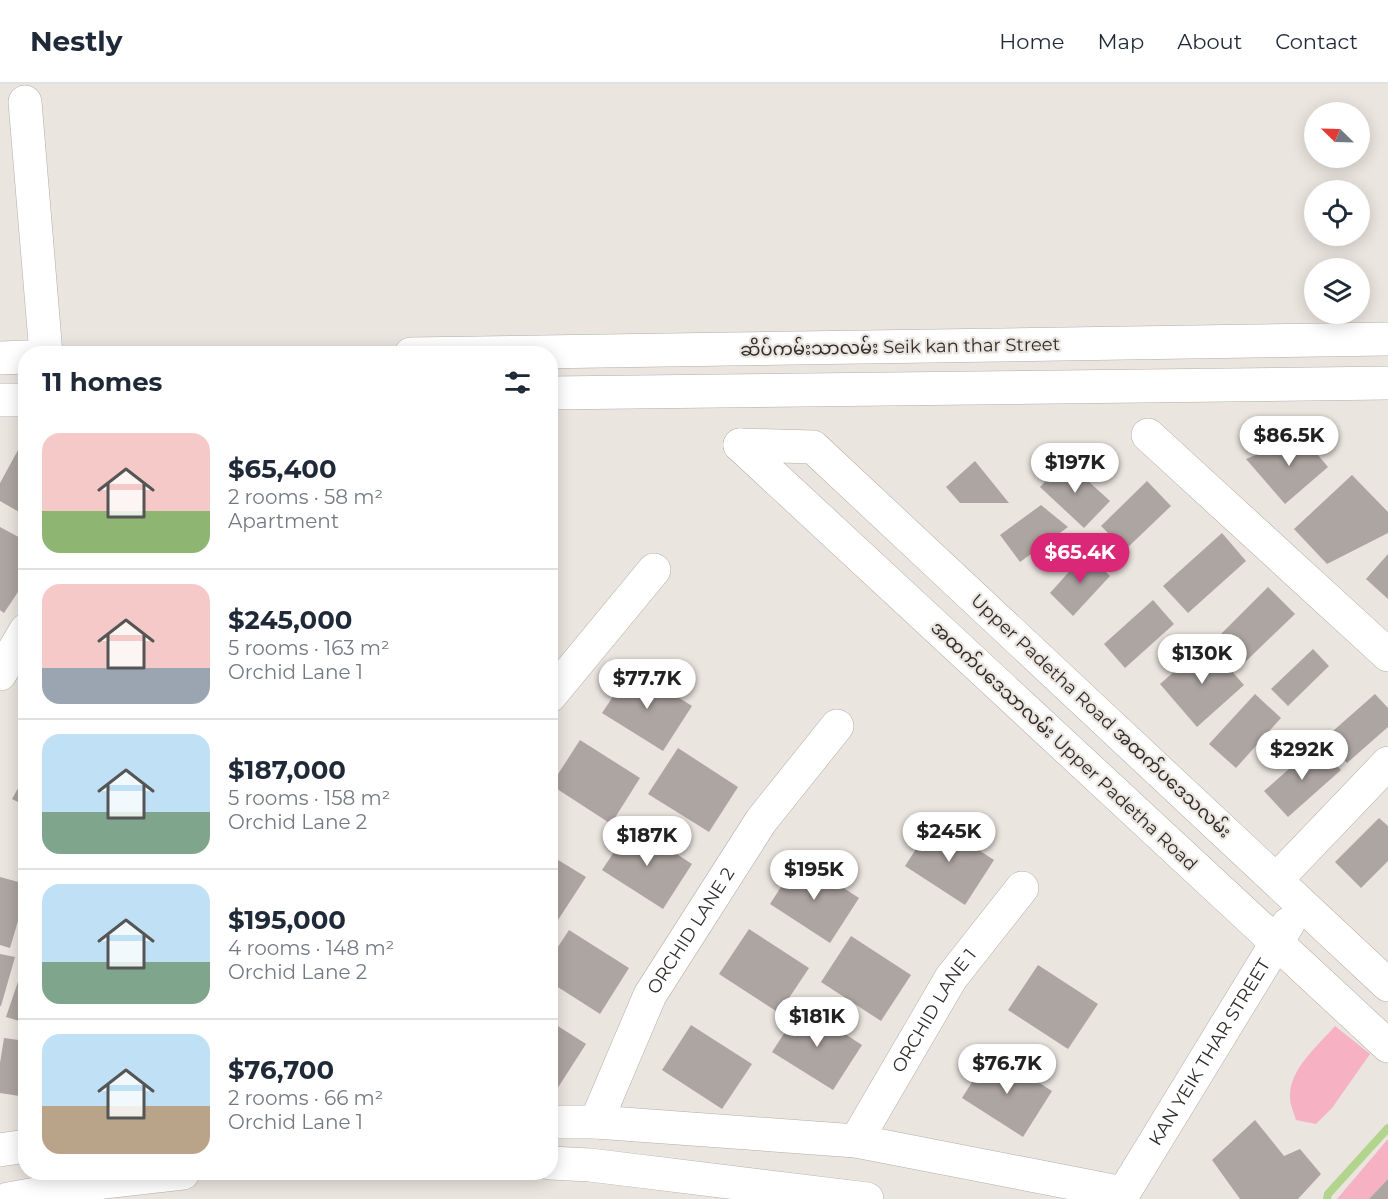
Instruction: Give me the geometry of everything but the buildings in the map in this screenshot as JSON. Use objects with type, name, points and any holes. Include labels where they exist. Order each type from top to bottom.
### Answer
[{"type":"street","points":[[25,102],[44,346]]},
{"type":"street","name":"ဆိပ်ကမ်းသာလမ်း Seik kan thar Street","points":[[558,352],[1388,339]]},
{"type":"street","points":[[0,358],[18,357]]},
{"type":"street","points":[[558,393],[1388,383]]},
{"type":"street","points":[[0,400],[18,400]]},
{"type":"street","points":[[1148,435],[1388,655]]},
{"type":"street","name":"Upper Padetha Road အထက်ပဒေသလမ်း","points":[[740,445],[813,447],[1388,985]]},
{"type":"street","name":"အထက်ပဒေသာလမ်း Upper Padetha Road","points":[[740,445],[1388,1046]]},
{"type":"street","points":[[558,686],[654,570]]},
{"type":"street","points":[[0,674],[18,644]]},
{"type":"street","name":"ORCHID LANE 2","points":[[596,1122],[650,995],[761,820],[837,726]]},
{"type":"street","points":[[1276,880],[1388,763]]},
{"type":"street","name":"ORCHID LANE 1","points":[[856,1141],[951,978],[1022,888]]},
{"type":"street","name":"KAN YEIK THAR STREET","points":[[1122,1196],[1191,1068],[1300,904]]},
{"type":"street","points":[[558,1122],[596,1122],[856,1141],[1122,1196]]},
{"type":"street","points":[[0,1150],[18,1147]]},
{"type":"street","points":[[558,1163],[590,1165],[867,1199]]},
{"type":"street","points":[[8,1199],[122,1180]]},
{"type":"shaded area","points":[[1335,1026],[1370,1054],[1332,1108],[1316,1124],[1296,1120],[1290,1097],[1294,1077],[1306,1059]]},
{"type":"shaded area","points":[[1388,1139],[1388,1179],[1369,1199],[1337,1199]]},
{"type":"waterway","points":[[1327,1199],[1328,1194],[1388,1128]]}]
